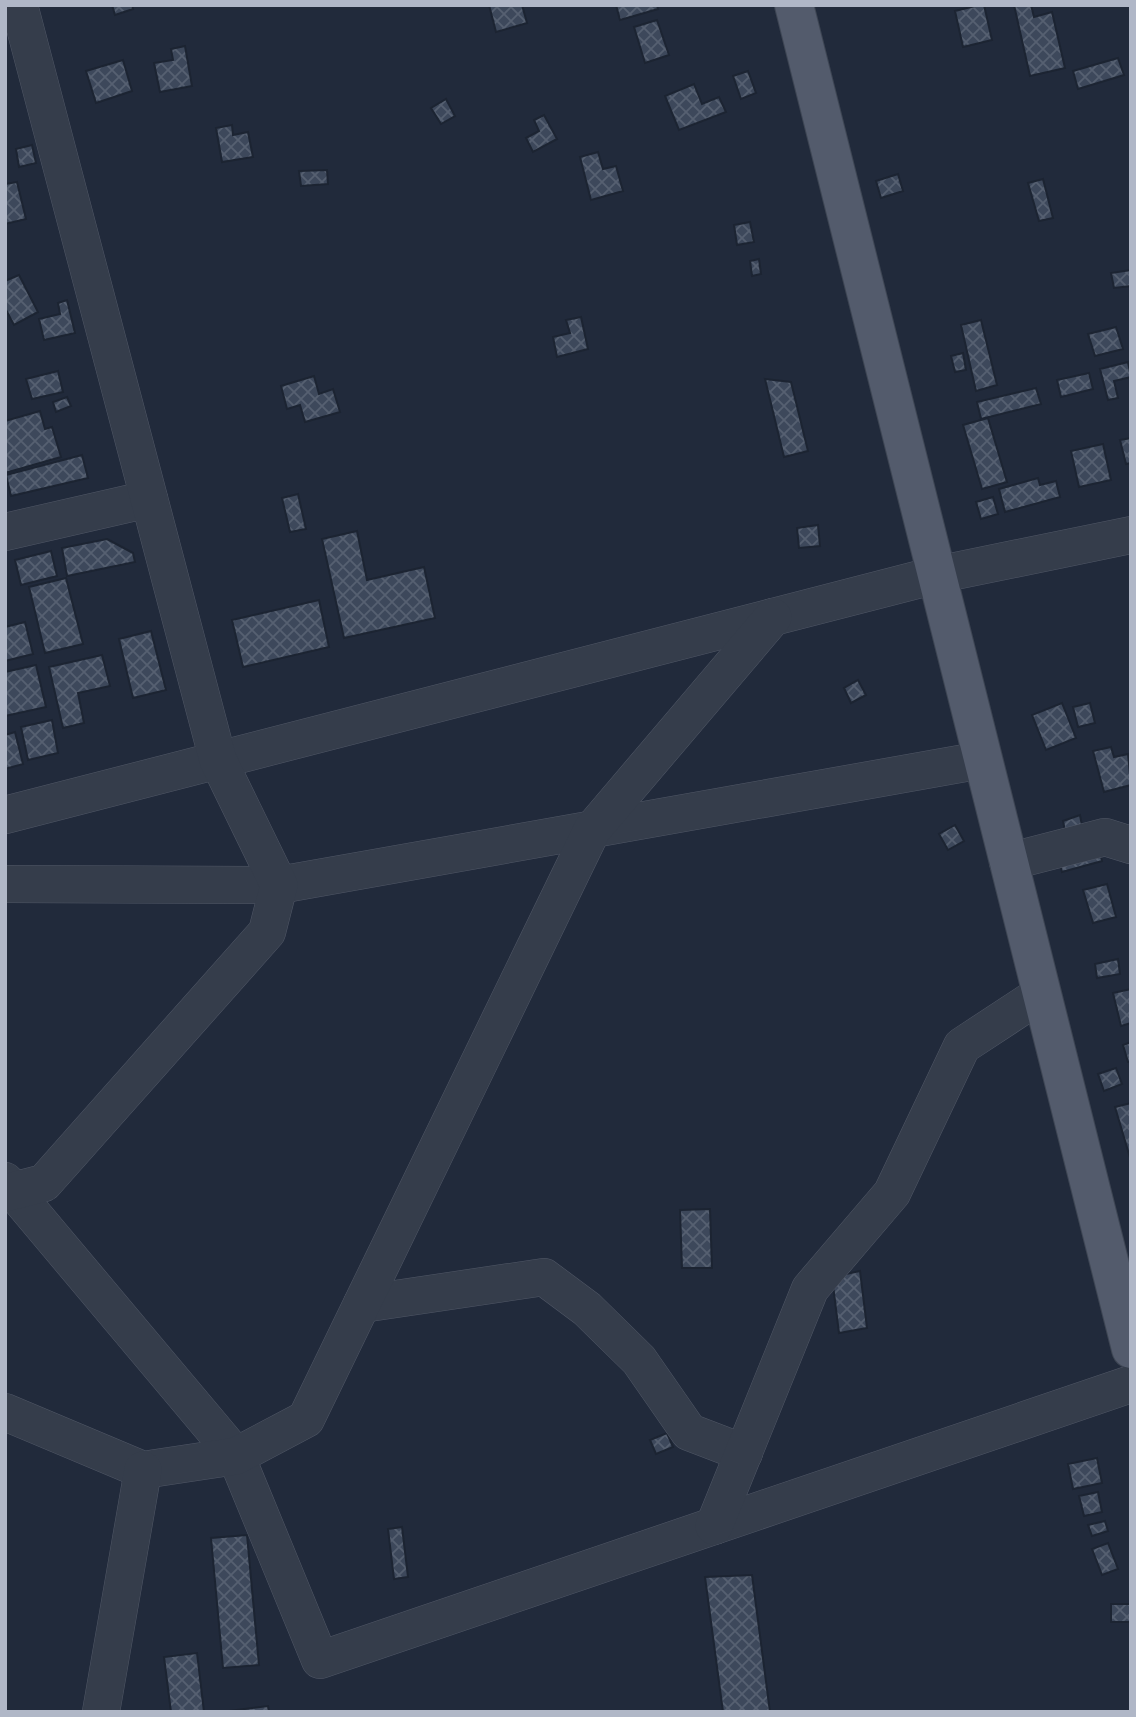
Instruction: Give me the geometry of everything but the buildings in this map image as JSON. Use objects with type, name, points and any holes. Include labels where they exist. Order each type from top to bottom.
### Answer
[{"type":"main road","points":[[794,5],[1131,1349]]},
{"type":"street","points":[[9,1188],[44,1183],[267,932],[279,885],[218,760],[19,5]]},
{"type":"street","points":[[5,532],[149,499]]},
{"type":"street","points":[[5,815],[936,575],[1131,535]]},
{"type":"street","points":[[5,1412],[143,1470],[236,1456],[306,1419],[592,830],[773,617]]},
{"type":"street","points":[[5,884],[279,885],[982,760]]},
{"type":"street","points":[[1008,862],[1105,837],[1131,845]]},
{"type":"street","points":[[714,1526],[810,1289],[892,1193],[962,1046],[1041,993]]},
{"type":"street","points":[[9,1188],[236,1456],[320,1660],[1131,1384]]},
{"type":"street","points":[[362,1304],[544,1277],[587,1309],[639,1360],[689,1432],[744,1453]]},
{"type":"street","points":[[101,1712],[143,1470]]}]
